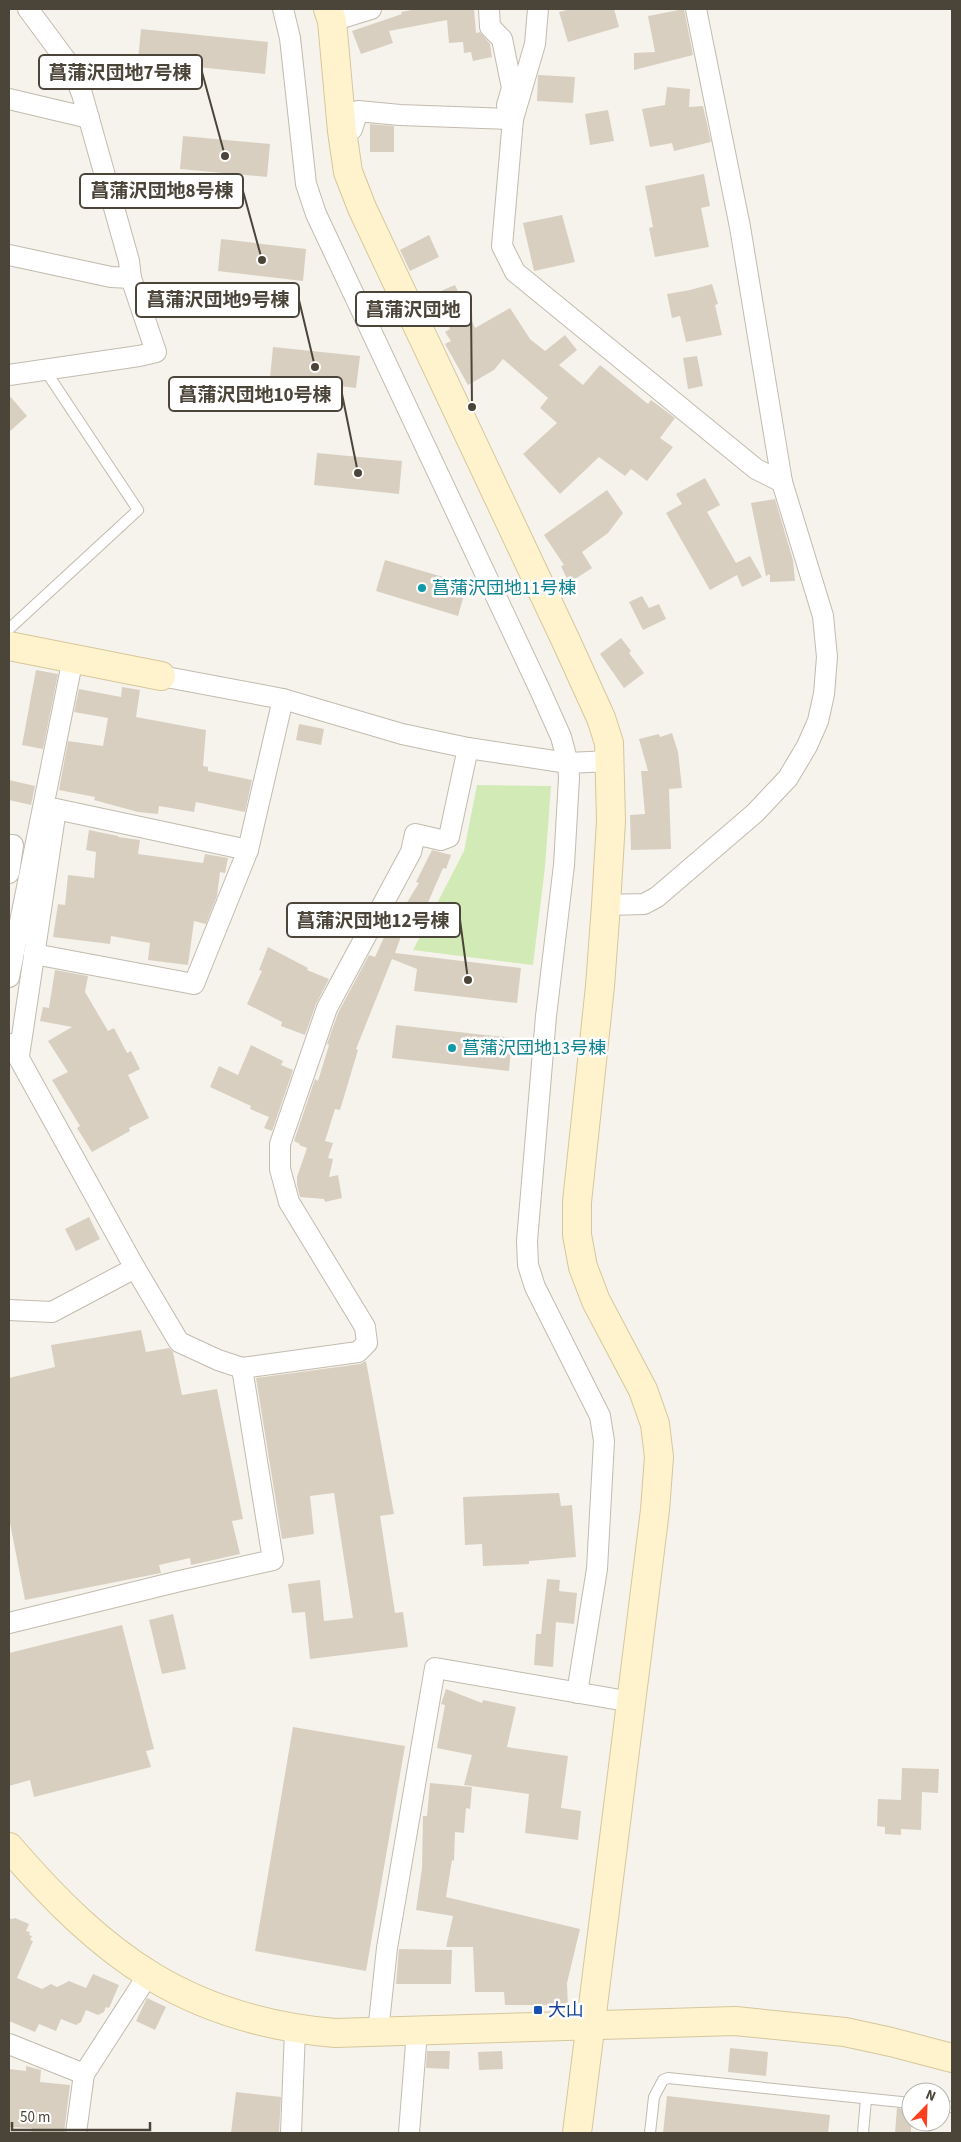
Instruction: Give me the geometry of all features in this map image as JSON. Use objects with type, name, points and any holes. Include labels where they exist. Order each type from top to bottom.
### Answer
[{"type":"street","points":[[9,375],[156,352],[131,278],[129,261],[82,94],[71,67],[28,9]]},
{"type":"street","points":[[283,9],[290,38],[306,184],[316,214],[540,690],[561,737],[568,763],[564,865],[546,1016],[527,1241],[528,1265],[535,1287],[600,1416],[604,1441],[597,1569],[577,1693]]},
{"type":"street","points":[[371,9],[330,15],[348,172],[362,208],[601,718],[609,743],[611,821],[606,906],[600,986],[577,1202],[577,1235],[583,1267],[596,1301],[642,1390],[655,1424],[659,1457],[655,1510],[632,1702],[577,2133]]},
{"type":"street","points":[[490,9],[490,27],[502,39],[512,88],[508,118],[502,246],[515,272],[756,469],[782,482]]},
{"type":"street","points":[[508,118],[535,44],[538,9]]},
{"type":"street","points":[[606,906],[644,904],[672,886],[755,813],[788,778],[808,746],[818,721],[824,694],[827,656],[823,616],[782,482],[740,227],[696,9]]},
{"type":"street","points":[[9,99],[89,118]]},
{"type":"street","points":[[342,131],[352,129],[358,111],[400,115],[508,118]]},
{"type":"street","points":[[9,256],[111,277],[131,278]]},
{"type":"street","points":[[9,646],[283,699],[402,734],[468,748],[568,763],[610,761]]},
{"type":"street","points":[[9,977],[74,658]]},
{"type":"street","points":[[34,954],[194,984],[248,850],[283,699]]},
{"type":"street","points":[[248,850],[56,809],[34,954],[14,1048],[135,1268],[179,1342],[218,1360],[242,1368],[358,1352],[367,1343],[365,1327],[289,1202],[280,1169],[280,1144],[327,1008],[411,852],[415,834],[441,840],[449,837],[468,748]]},
{"type":"street","points":[[9,844],[13,846],[9,873]]},
{"type":"street","points":[[9,1310],[52,1312],[135,1268]]},
{"type":"street","points":[[9,1623],[272,1560],[242,1368]]},
{"type":"street","points":[[378,2032],[388,1948],[435,1668],[632,1702]]},
{"type":"street","points":[[9,1847],[46,1890],[91,1932],[148,1975],[183,1995],[239,2017],[294,2030],[335,2033],[734,2021],[845,2032],[952,2058]]},
{"type":"street","points":[[76,2133],[84,2074],[148,1975]]},
{"type":"street","points":[[291,2133],[294,2030]]},
{"type":"street","points":[[410,2133],[417,2031]]},
{"type":"street","points":[[9,2044],[84,2074]]},
{"type":"lane","points":[[9,629],[138,510],[45,370]]},
{"type":"lane","points":[[650,2133],[654,2097],[663,2080],[668,2078],[901,2102]]},
{"type":"lane","points":[[863,2133],[866,2099]]},
{"type":"green space","points":[[477,785],[551,786],[545,867],[533,965],[413,950],[464,851]]},
{"type":"building","points":[[417,9],[474,9],[476,33],[480,32],[490,44],[492,57],[473,61],[471,52],[464,53],[463,42],[449,43],[447,20],[389,31],[393,43],[361,54],[352,31],[402,14],[401,12]]},
{"type":"building","points":[[571,9],[614,9],[619,27],[568,42],[559,12]]},
{"type":"building","points":[[684,9],[693,55],[634,70],[634,53],[655,52],[648,16]]},
{"type":"building","points":[[141,29],[268,42],[265,74],[138,61]]},
{"type":"building","points":[[538,75],[575,77],[573,103],[537,101]]},
{"type":"building","points":[[667,87],[690,89],[689,107],[703,106],[711,142],[674,151],[672,143],[650,147],[642,109],[665,105]]},
{"type":"building","points":[[608,110],[614,141],[590,145],[585,114]]},
{"type":"building","points":[[370,124],[394,126],[394,152],[370,152]]},
{"type":"building","points":[[183,136],[270,144],[267,177],[180,169]]},
{"type":"building","points":[[704,174],[710,206],[701,208],[709,247],[655,257],[649,228],[653,227],[645,186]]},
{"type":"building","points":[[562,215],[575,262],[534,271],[523,223]]},
{"type":"building","points":[[429,235],[439,257],[410,271],[400,250]]},
{"type":"building","points":[[221,239],[306,249],[303,281],[218,271]]},
{"type":"building","points":[[712,284],[718,304],[715,305],[722,335],[686,342],[680,316],[672,318],[667,294]]},
{"type":"building","points":[[455,285],[475,328],[510,308],[530,339],[545,351],[565,335],[577,350],[559,365],[583,385],[600,365],[648,404],[651,400],[675,418],[660,438],[673,447],[647,481],[631,469],[625,476],[599,457],[560,494],[523,454],[557,423],[540,408],[548,398],[503,359],[494,370],[468,385],[445,344],[451,341],[445,332],[450,329],[434,294]]},
{"type":"building","points":[[273,347],[360,356],[356,388],[270,378]]},
{"type":"building","points":[[697,356],[703,386],[688,389],[683,358]]},
{"type":"building","points":[[9,395],[27,416],[9,432]]},
{"type":"building","points":[[317,453],[402,461],[399,494],[314,485]]},
{"type":"building","points":[[705,478],[720,505],[707,512],[736,563],[750,556],[762,577],[742,587],[737,575],[710,590],[666,513],[682,504],[676,494]]},
{"type":"building","points":[[607,490],[623,513],[608,533],[582,552],[592,568],[569,583],[561,566],[564,565],[544,535]]},
{"type":"building","points":[[775,499],[793,560],[795,581],[770,582],[770,574],[766,576],[751,503]]},
{"type":"building","name":"菖蒲沢団地11号棟","points":[[385,560],[467,584],[458,616],[376,591]]},
{"type":"building","points":[[642,596],[649,608],[659,604],[666,619],[643,630],[629,602]]},
{"type":"building","points":[[621,638],[631,651],[629,653],[644,673],[624,688],[600,654]]},
{"type":"building","points":[[36,670],[58,674],[43,749],[22,745]]},
{"type":"building","points":[[122,687],[140,690],[136,717],[206,730],[203,766],[208,767],[208,771],[252,780],[245,812],[196,802],[194,812],[159,806],[158,814],[138,812],[94,800],[95,797],[59,790],[68,741],[103,746],[108,718],[74,712],[79,689],[121,697]]},
{"type":"building","points":[[299,724],[324,729],[321,745],[296,740]]},
{"type":"building","points":[[672,733],[678,752],[682,788],[669,789],[671,849],[631,850],[630,815],[645,814],[641,771],[648,771],[639,739],[659,734],[660,737]]},
{"type":"building","points":[[9,780],[35,786],[31,805],[9,800]]},
{"type":"building","points":[[89,830],[140,840],[138,854],[203,863],[205,854],[228,858],[225,873],[220,872],[217,896],[206,924],[194,921],[188,965],[148,960],[150,943],[111,936],[110,944],[53,937],[58,904],[65,905],[68,875],[94,878],[96,852],[86,850]]},
{"type":"building","points":[[432,850],[451,855],[446,869],[443,868],[426,907],[417,921],[401,912],[419,883],[416,882]]},
{"type":"building","points":[[391,922],[404,928],[395,953],[521,968],[517,1003],[414,991],[417,969],[392,959],[356,1049],[358,1050],[340,1110],[335,1109],[325,1141],[333,1143],[328,1158],[333,1159],[329,1177],[338,1175],[342,1198],[325,1202],[324,1199],[300,1197],[297,1177],[307,1148],[294,1141],[315,1079],[318,1081],[329,1045],[327,1044],[338,1013],[369,955],[375,957]]},
{"type":"building","points":[[268,947],[308,968],[307,970],[329,979],[316,1004],[305,1035],[281,1026],[282,1022],[247,1004],[262,971],[259,970]]},
{"type":"building","points":[[55,970],[88,976],[85,992],[108,1031],[114,1028],[127,1053],[131,1051],[140,1069],[128,1075],[149,1118],[129,1128],[130,1131],[92,1152],[77,1128],[80,1126],[52,1080],[68,1072],[48,1041],[72,1027],[40,1021],[43,1007],[49,1008]]},
{"type":"building","name":"菖蒲沢団地13号棟","points":[[396,1025],[512,1038],[509,1071],[392,1058]]},
{"type":"building","points":[[251,1045],[283,1061],[281,1065],[293,1070],[272,1131],[264,1128],[269,1117],[250,1109],[251,1106],[210,1087],[219,1066],[238,1075]]},
{"type":"building","points":[[89,1217],[100,1239],[76,1251],[65,1229]]},
{"type":"building","points":[[141,1330],[146,1352],[169,1348],[173,1352],[182,1395],[217,1389],[243,1519],[232,1521],[240,1554],[191,1565],[190,1558],[159,1565],[161,1573],[25,1600],[9,1518],[9,1378],[55,1367],[51,1345]]},
{"type":"building","points":[[366,1361],[394,1514],[380,1516],[395,1613],[403,1612],[408,1647],[310,1659],[305,1612],[292,1613],[288,1584],[320,1580],[324,1621],[353,1618],[334,1493],[310,1496],[314,1534],[282,1539],[256,1378],[360,1364]]},
{"type":"building","points":[[559,1493],[561,1506],[572,1505],[576,1557],[529,1561],[529,1564],[483,1566],[482,1544],[465,1545],[463,1497]]},
{"type":"building","points":[[547,1579],[560,1580],[559,1591],[577,1593],[574,1624],[556,1622],[553,1667],[534,1665],[536,1634],[541,1634]]},
{"type":"building","points":[[173,1614],[186,1669],[162,1674],[149,1620]]},
{"type":"building","points":[[122,1625],[154,1749],[146,1751],[151,1767],[34,1797],[30,1780],[9,1786],[9,1653]]},
{"type":"building","points":[[446,1689],[482,1703],[483,1700],[516,1707],[507,1747],[568,1756],[561,1808],[581,1811],[578,1840],[525,1833],[529,1794],[464,1785],[472,1755],[437,1748],[445,1705],[441,1704]]},
{"type":"building","points":[[293,1727],[405,1746],[366,1971],[255,1951]]},
{"type":"building","points":[[902,1768],[939,1769],[938,1793],[922,1792],[921,1830],[901,1829],[901,1835],[885,1834],[885,1827],[877,1826],[878,1799],[901,1800]]},
{"type":"building","points":[[430,1783],[472,1787],[470,1809],[466,1808],[464,1833],[455,1832],[454,1861],[452,1860],[446,1897],[580,1929],[567,1983],[568,2007],[546,2008],[546,2005],[505,2005],[504,1992],[475,1992],[473,1947],[446,1947],[453,1916],[416,1910],[422,1868],[423,1816],[427,1816]]},
{"type":"building","points":[[9,1918],[15,1918],[29,1924],[26,1931],[30,1932],[29,1935],[32,1936],[30,1940],[33,1941],[17,1978],[42,1989],[51,1984],[57,1987],[69,1981],[86,1988],[93,1974],[119,1985],[109,2008],[106,2007],[104,2012],[98,2015],[86,2010],[81,2022],[76,2025],[61,2019],[56,2031],[39,2024],[35,2032],[9,2021]]},
{"type":"building","points":[[399,1949],[452,1950],[451,1984],[396,1984]]},
{"type":"building","points":[[147,1998],[166,2007],[155,2030],[136,2021]]},
{"type":"building","points":[[730,2048],[768,2052],[766,2076],[728,2072]]},
{"type":"building","points":[[427,2051],[450,2051],[449,2069],[426,2068]]},
{"type":"building","points":[[502,2051],[503,2069],[479,2070],[478,2052]]},
{"type":"building","points":[[26,2066],[41,2070],[40,2082],[70,2085],[64,2133],[31,2133],[32,2128],[9,2127],[9,2069],[26,2071]]},
{"type":"building","points":[[236,2092],[281,2097],[279,2133],[231,2133]]},
{"type":"building","points":[[667,2096],[830,2115],[828,2133],[663,2133]]},
{"type":"building","points":[[897,2108],[901,2109],[901,2132],[911,2133],[895,2133]]},
{"type":"place","name":"菖蒲沢団地7号棟","points":[[225,156]]},
{"type":"place","name":"菖蒲沢団地8号棟","points":[[262,260]]},
{"type":"place","name":"菖蒲沢団地9号棟","points":[[315,367]]},
{"type":"place","name":"菖蒲沢団地","points":[[472,407]]},
{"type":"place","name":"菖蒲沢団地10号棟","points":[[358,473]]},
{"type":"place","name":"菖蒲沢団地11号棟","points":[[422,588]]},
{"type":"place","name":"菖蒲沢団地12号棟","points":[[468,980]]},
{"type":"place","name":"菖蒲沢団地13号棟","points":[[452,1048]]},
{"type":"place","name":"大山","points":[[538,2010]]}]
